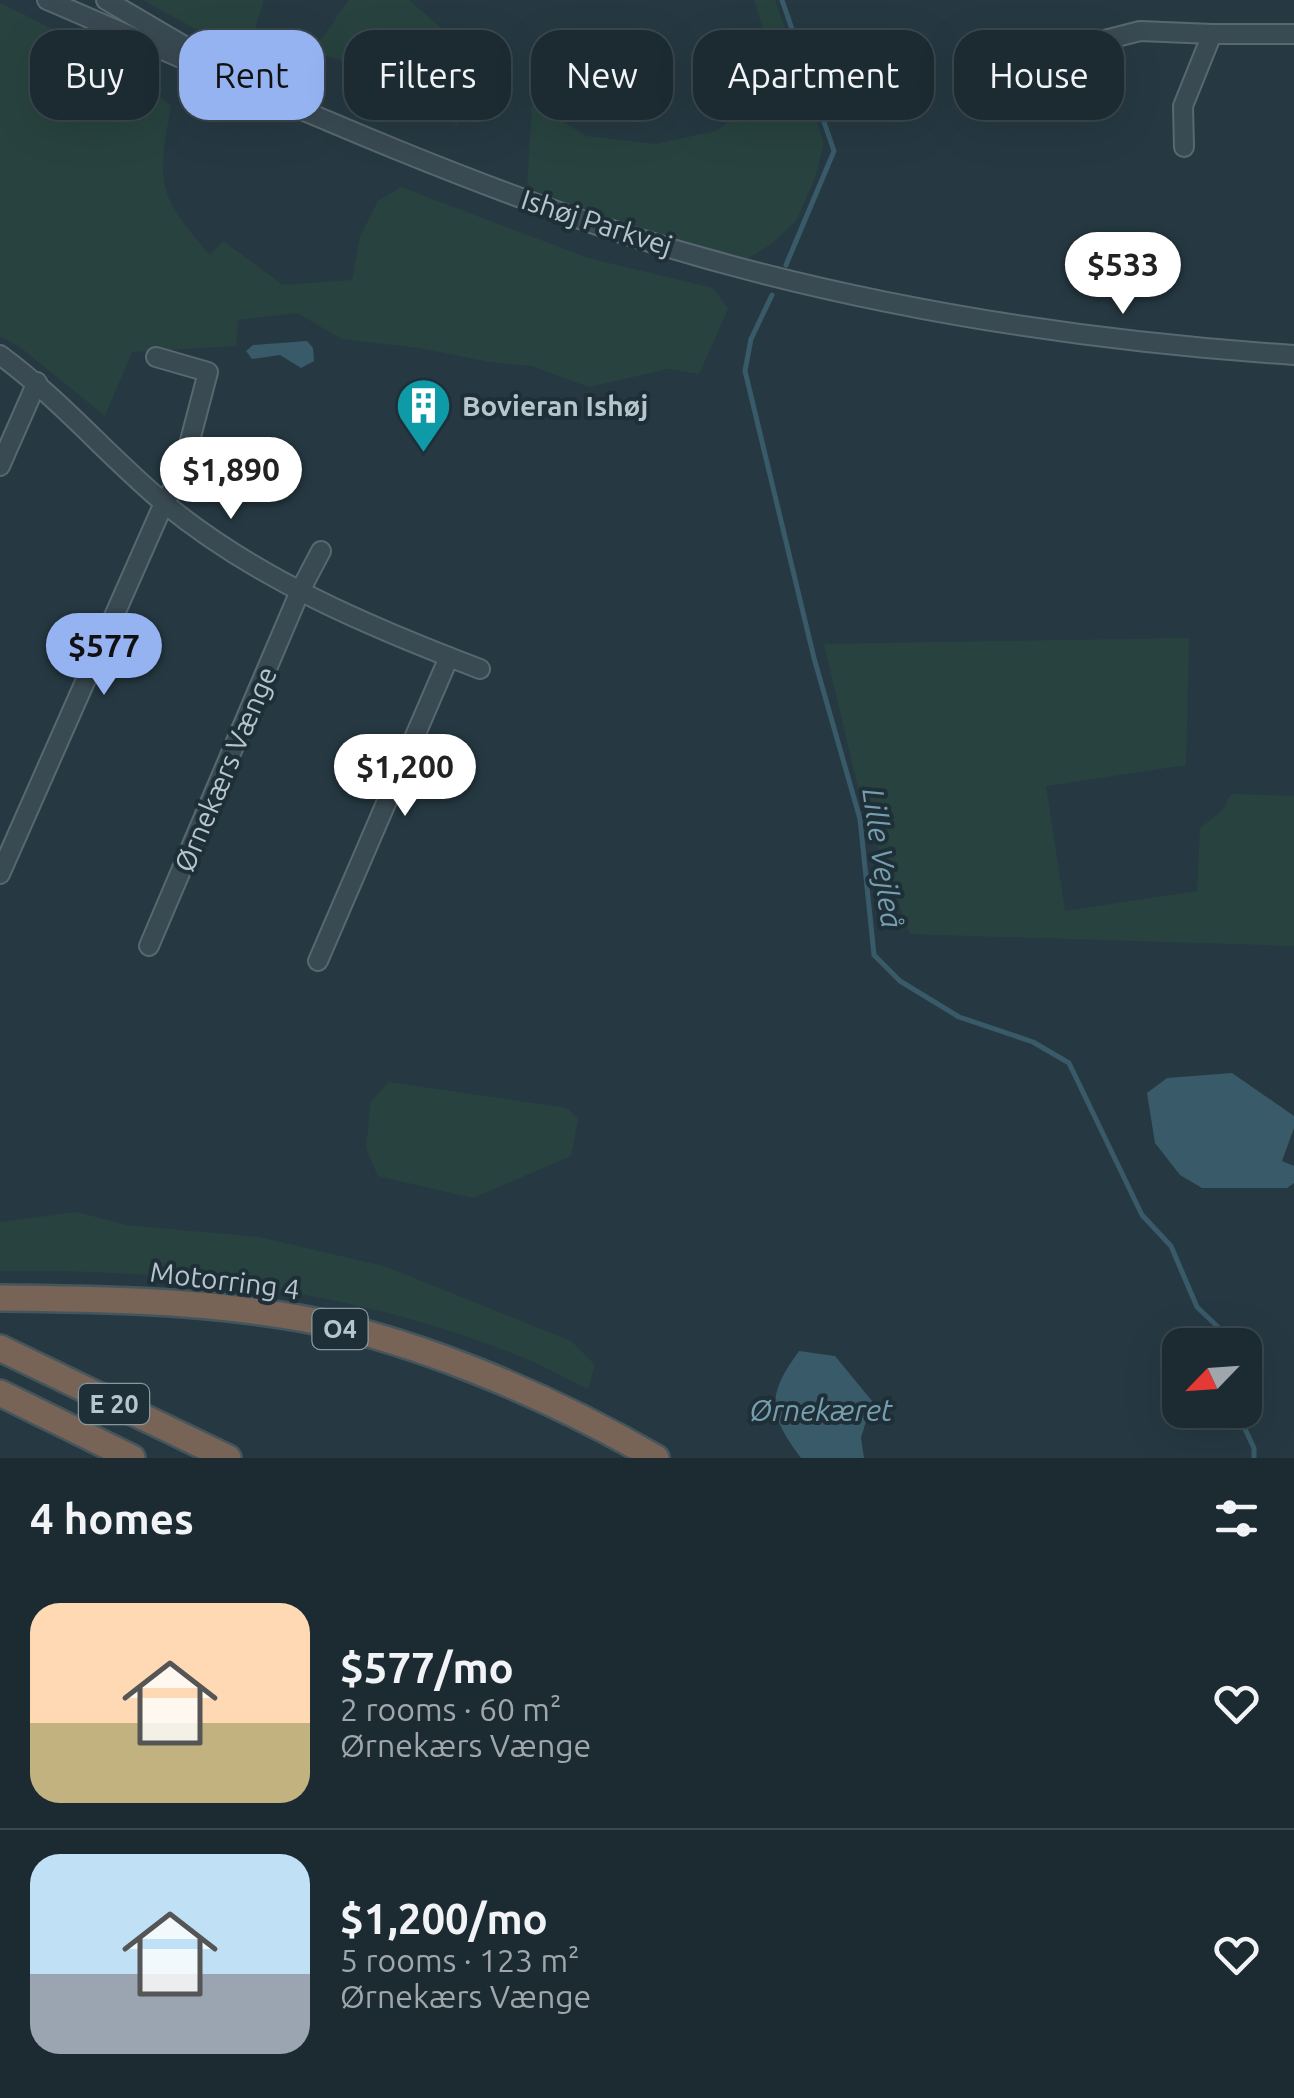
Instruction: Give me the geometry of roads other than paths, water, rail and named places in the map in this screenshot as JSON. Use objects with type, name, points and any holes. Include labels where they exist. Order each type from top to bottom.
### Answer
[{"type":"highway","name":"Motorring 4","points":[[0,1298],[147,1299],[284,1315],[412,1347],[595,1423],[656,1458]]},
{"type":"highway","name":"E 20","points":[[0,1348],[228,1458]]},
{"type":"highway","name":"E 20","points":[[0,1393],[132,1458]]},
{"type":"street","name":"Ishøj Parkvej","points":[[47,0],[179,56]]},
{"type":"street","name":"Ishøj Parkvej","points":[[106,0],[179,43]]},
{"type":"street","points":[[1124,36],[1140,32],[1294,34]]},
{"type":"street","points":[[1184,148],[1183,106],[1212,34]]},
{"type":"street","name":"Ishøj Parkvej","points":[[324,120],[378,144],[629,235],[800,282],[948,315],[1161,346],[1294,355]]},
{"type":"street","points":[[0,355],[37,382],[164,502],[232,553],[300,591],[480,669]]},
{"type":"street","points":[[0,874],[164,502],[181,475],[208,372],[156,357]]},
{"type":"street","points":[[0,466],[37,382]]},
{"type":"street","name":"Ørnekærs Vænge","points":[[149,946],[321,550]]},
{"type":"street","points":[[318,962],[449,658]]},
{"type":"water","points":[[307,341],[313,348],[314,361],[301,368],[280,355],[252,359],[246,351],[253,345]]},
{"type":"water","points":[[1232,1073],[1294,1116],[1294,1128],[1282,1161],[1294,1166],[1294,1183],[1287,1188],[1202,1188],[1180,1175],[1155,1143],[1147,1093],[1167,1078]]},
{"type":"water","name":"Ørnekæret","points":[[799,1351],[835,1356],[872,1401],[861,1438],[864,1458],[801,1458],[790,1443],[777,1417],[776,1393]]},
{"type":"waterway","name":"Lille Vejleå","points":[[782,0],[834,151],[786,265]]},
{"type":"waterway","name":"Lille Vejleå","points":[[772,295],[751,339],[745,371],[814,658],[860,819],[874,955],[900,981],[959,1017],[1033,1042],[1069,1063],[1142,1215],[1171,1246],[1197,1307],[1219,1328]]},
{"type":"waterway","name":"Lille Vejleå","points":[[1245,1428],[1254,1448],[1254,1458]]},
{"type":"place","name":"Bovieran Ishøj","points":[[423,454]]}]
